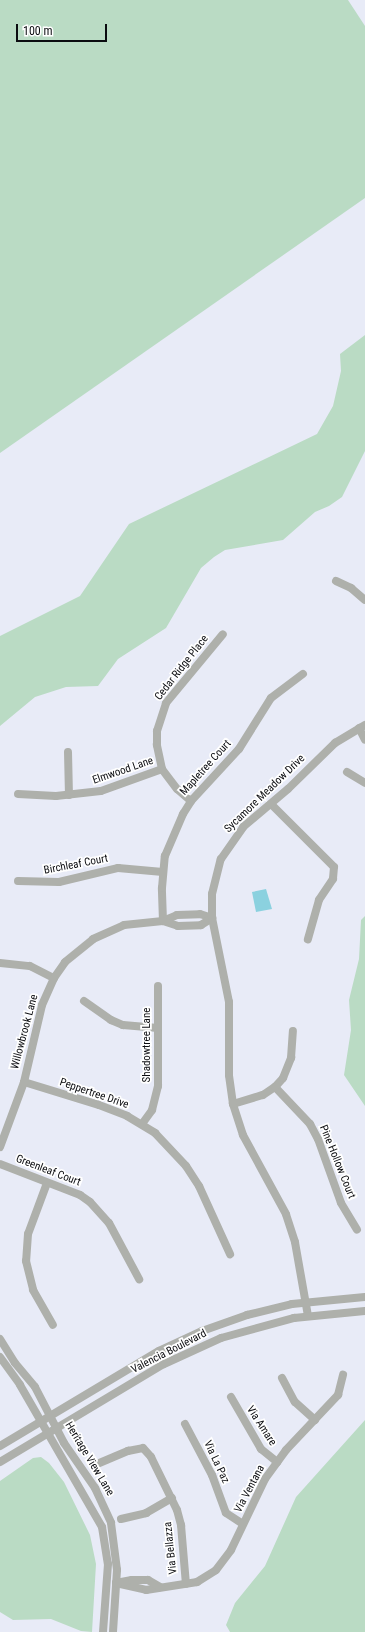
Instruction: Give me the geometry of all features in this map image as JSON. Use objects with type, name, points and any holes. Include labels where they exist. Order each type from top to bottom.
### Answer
[{"type":"street","points":[[336,581],[351,588],[365,600]]},
{"type":"street","name":"Cedar Ridge Place","points":[[191,801],[177,789],[162,769],[157,745],[157,731],[166,703],[223,634]]},
{"type":"street","name":"Mapletree Court","points":[[163,921],[163,872],[176,828],[191,801],[239,749],[275,694],[303,674]]},
{"type":"street","points":[[362,726],[365,740]]},
{"type":"street","name":"Sycamore Meadow Drive","points":[[308,1316],[295,1242],[286,1214],[243,1135],[233,1104],[229,1075],[229,1002],[212,918],[212,894],[221,859],[243,827],[271,804],[326,750],[362,726]]},
{"type":"street","points":[[68,752],[69,795]]},
{"type":"street","name":"Elmwood Lane","points":[[18,794],[69,795],[102,792],[162,769]]},
{"type":"street","points":[[347,772],[365,783]]},
{"type":"street","points":[[271,804],[334,867],[333,879],[320,900],[308,939]]},
{"type":"street","name":"Birchleaf Court","points":[[18,881],[59,882],[118,868],[163,872]]},
{"type":"street","name":"Willowbrook Lane","points":[[0,1147],[24,1082],[42,1005],[54,978],[80,948],[108,931],[140,921],[163,921],[177,915],[200,914],[212,918]]},
{"type":"street","points":[[0,963],[30,966],[54,978]]},
{"type":"street","name":"Shadowtree Lane","points":[[142,1124],[152,1110],[158,1086],[158,986]]},
{"type":"street","points":[[84,1001],[111,1020],[123,1024],[158,1028]]},
{"type":"street","points":[[233,1104],[252,1100],[275,1087],[283,1078],[291,1058],[294,1031]]},
{"type":"street","name":"Peppertree Drive","points":[[24,1082],[99,1105],[142,1124],[169,1146],[186,1166],[199,1186],[230,1254]]},
{"type":"street","name":"Pine Hollow Court","points":[[275,1087],[310,1124],[318,1139],[341,1203],[357,1230]]},
{"type":"street","name":"Greenleaf Court","points":[[0,1164],[80,1196],[100,1212],[139,1279]]},
{"type":"street","points":[[47,1182],[28,1234],[26,1261],[33,1290],[53,1325]]},
{"type":"street","name":"Valencia Boulevard","points":[[0,1446],[159,1351],[202,1331],[247,1315],[306,1302],[365,1297]]},
{"type":"street","name":"Valencia Boulevard","points":[[0,1462],[185,1354],[248,1329],[308,1316],[365,1311]]},
{"type":"street","points":[[0,1339],[15,1364],[35,1387],[50,1416]]},
{"type":"street","points":[[0,1357],[41,1421]]},
{"type":"street","name":"Via Ventana","points":[[107,1583],[148,1580],[160,1587],[186,1584],[197,1582],[216,1570],[231,1550],[266,1479],[277,1462],[338,1395],[343,1375]]},
{"type":"street","points":[[282,1378],[295,1402],[314,1420]]},
{"type":"street","name":"Via Amare","points":[[231,1397],[261,1449],[277,1462]]},
{"type":"street","name":"Heritage View Lane","points":[[50,1416],[95,1488],[111,1523],[116,1546],[116,1583],[113,1632]]},
{"type":"street","name":"Heritage View Lane","points":[[41,1421],[47,1434],[102,1527],[107,1551],[107,1583],[103,1632]]},
{"type":"street","name":"Via La Paz","points":[[184,1424],[209,1468],[226,1513],[243,1524]]},
{"type":"street","name":"Via Bellazza","points":[[97,1464],[128,1451],[143,1448],[151,1457],[172,1498],[181,1525],[186,1584]]},
{"type":"street","points":[[121,1519],[146,1512],[172,1498]]},
{"type":"green space","points":[[0,0],[348,0],[365,26],[365,198],[0,453]]},
{"type":"green space","points":[[365,335],[365,451],[342,497],[329,506],[315,512],[283,540],[225,550],[214,557],[201,568],[166,628],[118,659],[98,686],[66,687],[35,697],[0,726],[0,636],[80,596],[129,524],[317,434],[333,406],[341,371],[340,354]]},
{"type":"green space","points":[[365,916],[365,1106],[344,1075],[351,1030],[349,1000],[359,959],[361,920]]},
{"type":"green space","points":[[365,1420],[365,1632],[230,1632],[226,1625],[235,1603],[265,1566],[296,1497]]},
{"type":"green space","points":[[41,1457],[49,1463],[64,1482],[90,1535],[96,1564],[92,1632],[81,1631],[51,1619],[13,1620],[0,1612],[0,1481],[33,1458]]},
{"type":"water","points":[[266,889],[272,909],[256,912],[252,892]]}]
